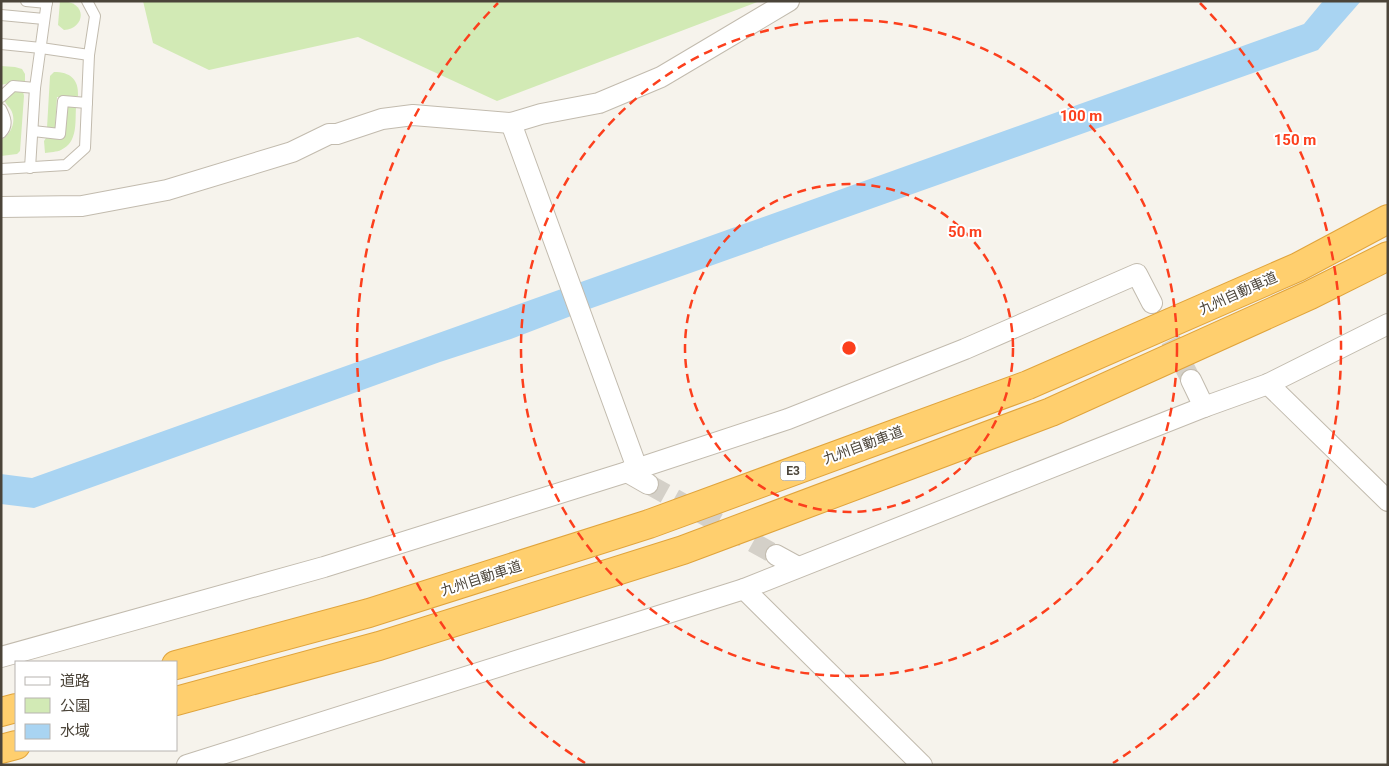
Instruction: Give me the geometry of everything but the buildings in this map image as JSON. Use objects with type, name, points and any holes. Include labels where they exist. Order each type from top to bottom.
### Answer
[{"type":"highway","name":"九州自動車道","points":[[178,664],[369,613],[649,524],[1009,392],[1298,267],[1388,219]]},
{"type":"highway","points":[[178,700],[379,646],[683,550],[1051,412],[1310,295],[1388,256]]},
{"type":"highway","points":[[1,712],[15,708]]},
{"type":"highway","points":[[1,749],[15,745]]},
{"type":"street","points":[[1,207],[82,206],[167,190],[292,152],[328,134],[337,134],[382,119],[413,115],[511,123],[541,114],[599,103],[662,77],[789,1]]},
{"type":"street","points":[[511,123],[637,474]]},
{"type":"street","points":[[1,657],[324,567],[637,474],[788,419],[965,349],[1138,274],[1152,303]]},
{"type":"street","points":[[188,765],[744,589],[1204,407],[1268,384],[1388,324]]},
{"type":"street","points":[[1191,380],[1204,407]]},
{"type":"street","points":[[1268,384],[1388,501]]},
{"type":"street","points":[[776,555],[798,567]]},
{"type":"street","points":[[744,589],[922,765]]},
{"type":"lane","points":[[26,1],[47,2],[35,88],[30,168]]},
{"type":"lane","points":[[1,169],[66,165],[84,148],[89,55],[95,16],[87,1]]},
{"type":"lane","points":[[1,15],[44,19]]},
{"type":"lane","points":[[1,44],[89,55]]},
{"type":"lane","points":[[1,96],[14,86],[35,88]]},
{"type":"lane","points":[[32,132],[60,134],[63,100],[87,103]]},
{"type":"lane","points":[[1,109],[7,122],[5,129],[1,133]]},
{"type":"green space","points":[[60,1],[76,5],[81,15],[76,25],[64,30],[58,25]]},
{"type":"green space","points":[[143,1],[760,1],[497,101],[358,37],[209,70],[153,43]]},
{"type":"green space","points":[[1,66],[22,69],[25,74],[25,82],[1,85]]},
{"type":"green space","points":[[54,72],[69,75],[75,81],[78,90],[78,96],[57,97],[55,129],[47,128],[50,76]]},
{"type":"green space","points":[[14,91],[23,91],[24,96],[20,151],[17,154],[1,156],[1,140],[8,135],[13,123],[13,114],[4,99]]},
{"type":"green space","points":[[67,106],[76,107],[73,137],[66,147],[61,150],[45,153],[44,141],[46,138],[63,139]]},
{"type":"water","points":[[1323,1],[1361,1],[1318,50],[34,508],[1,504],[1,474],[32,478],[1304,24]]},
{"type":"tunnel","points":[[1157,313],[1191,380]]},
{"type":"tunnel","points":[[648,484],[776,555]]}]
